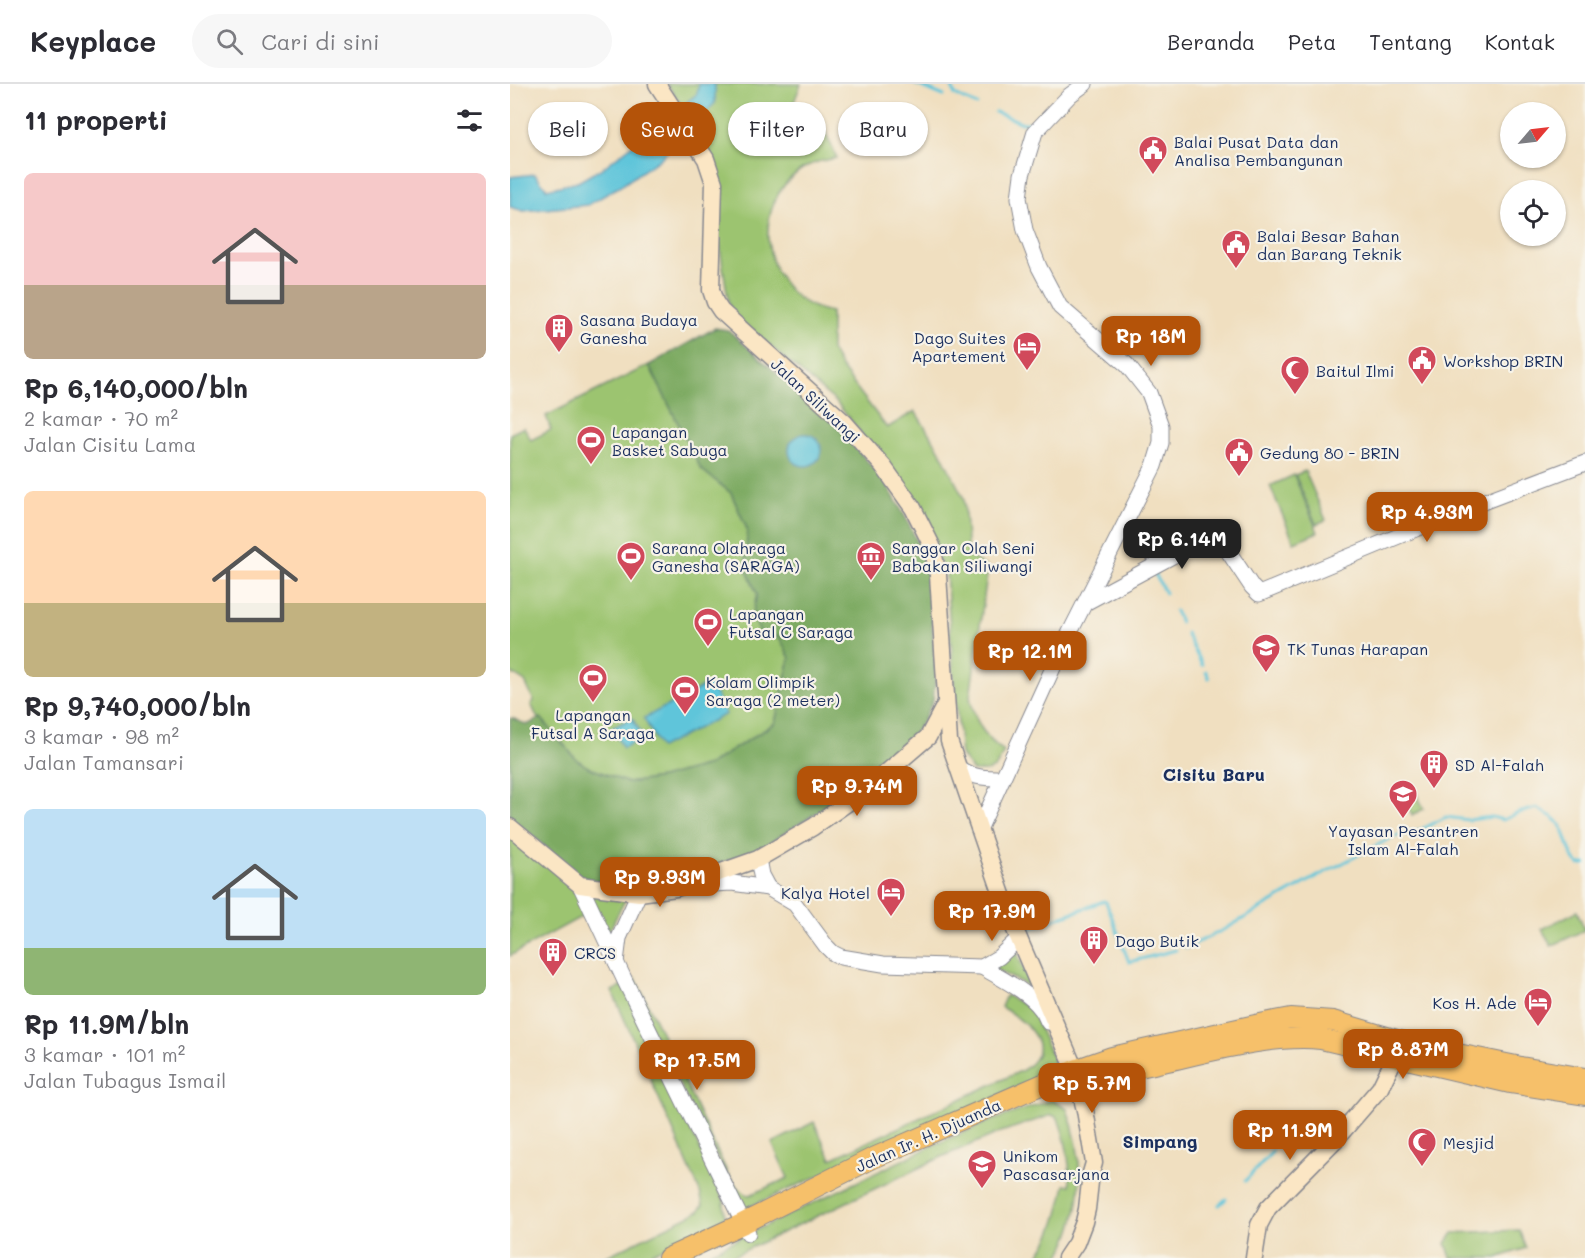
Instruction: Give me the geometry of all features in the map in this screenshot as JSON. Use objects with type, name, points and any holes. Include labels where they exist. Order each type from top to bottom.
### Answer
[{"type":"main road","name":"Jalan Siliwangi","points":[[657,84],[706,159],[714,183],[711,281],[715,303],[721,312],[845,423],[883,466],[913,508],[932,546],[938,575],[950,741],[979,830],[1072,1078],[1094,1163],[1088,1209],[1076,1243],[1066,1258]]},
{"type":"main road","points":[[510,827],[580,885],[639,893],[676,888],[758,859],[813,827],[866,790],[928,737],[947,703]]},
{"type":"main road","points":[[928,737],[950,741]]},
{"type":"main road","name":"Jalan Ir. H. Djuanda","points":[[668,1258],[746,1228],[1072,1078],[1112,1057],[1291,1018],[1333,1020],[1585,1095]]},
{"type":"main road","name":"Jalan Ir. H. Djuanda","points":[[1072,1078],[1213,1051],[1304,1037],[1395,1057],[1518,1075],[1585,1078]]},
{"type":"main road","points":[[1254,1258],[1259,1226],[1268,1208],[1335,1140],[1380,1088],[1395,1057]]},
{"type":"main road","name":"Jalan Ir. H. Djuanda","points":[[693,1258],[746,1228]]},
{"type":"street","points":[[979,830],[1062,648],[1155,466],[1161,441],[1161,426],[1149,393],[1127,365],[1060,307],[1038,267],[1025,230],[1019,198],[1020,187],[1035,132],[1063,101],[1085,84]]},
{"type":"street","points":[[1087,602],[1204,539],[1215,537],[1220,539],[1259,594],[1459,511],[1585,463]]},
{"type":"street","points":[[960,769],[970,775],[983,778],[1002,778]]},
{"type":"street","points":[[758,859],[761,875],[768,888]]},
{"type":"street","points":[[676,888],[713,883],[768,888],[791,901],[826,946],[841,957],[883,964],[982,967],[1012,984],[1041,1008],[1072,1078]]},
{"type":"street","points":[[580,885],[746,1228]]},
{"type":"street","points":[[616,962],[619,938],[639,893]]},
{"type":"street","points":[[982,967],[999,957],[1019,938]]},
{"type":"green space","points":[[667,84],[801,84],[794,102],[728,102],[728,156],[826,156],[826,134],[837,158],[802,169],[784,186],[773,206],[768,228],[770,250],[777,272],[790,290],[808,304],[831,312],[831,350],[840,366],[887,428],[915,411],[939,449],[964,499],[968,555],[988,568],[970,697],[981,728],[1004,751],[996,766],[990,770],[973,771],[961,755],[946,573],[861,433],[836,402],[730,312],[706,156],[716,156],[716,102],[680,102]]},
{"type":"green space","points":[[715,328],[728,330],[838,427],[886,483],[921,550],[929,579],[936,675],[933,701],[922,723],[906,744],[874,773],[760,849],[660,886],[633,890],[582,877],[510,818],[510,719],[527,725],[541,718],[576,759],[588,767],[628,783],[661,778],[709,765],[775,723],[790,658],[779,637],[760,632],[752,616],[757,594],[746,568],[747,529],[731,493],[701,469],[649,365]]},
{"type":"green space","name":"Sarana Olahraga Ganesha (SARAGA)","points":[[649,365],[701,469],[731,493],[747,529],[746,568],[757,594],[760,632],[779,637],[790,658],[775,723],[709,765],[661,778],[628,783],[587,767],[576,759],[541,718],[538,719],[531,704],[534,701],[525,682],[510,672],[510,434],[524,427],[531,440],[551,430],[546,416]]},
{"type":"green space","points":[[1305,471],[1326,520],[1316,524],[1295,475]]},
{"type":"green space","points":[[1294,475],[1318,532],[1294,542],[1270,486]]},
{"type":"green space","points":[[1414,789],[1424,809],[1412,815],[1402,795]]},
{"type":"green space","points":[[510,827],[580,885],[592,911],[510,956]]},
{"type":"green space","points":[[589,894],[625,900],[608,933]]},
{"type":"green space","points":[[1577,911],[1585,930],[1551,946],[1542,929]]},
{"type":"green space","points":[[1016,951],[1031,986],[1031,987],[994,969]]},
{"type":"green space","points":[[636,979],[729,1176],[738,1188],[750,1195],[788,1178],[772,1143],[814,1122],[831,1159],[1023,1070],[1033,1061],[1038,1052],[1038,1044],[1028,1027],[1001,1007],[1006,995],[1031,1009],[1054,1061],[1041,1077],[744,1209],[627,983]]},
{"type":"green space","points":[[623,985],[724,1201],[725,1217],[642,1258],[603,1258],[699,1211],[703,1205],[700,1192],[612,991]]},
{"type":"green space","points":[[1052,1100],[1067,1109],[1077,1147],[1080,1184],[1074,1222],[1059,1258],[1036,1258],[1052,1232],[1065,1185],[1070,1185],[1069,1159],[1064,1135],[1058,1118],[1052,1115],[1001,1132],[944,1156],[729,1258],[698,1258],[934,1145],[993,1120]]},
{"type":"green space","points":[[1519,1230],[1526,1248],[1497,1258],[1451,1258],[1446,1243],[1453,1233]]},
{"type":"water","points":[[699,84],[715,84],[715,102],[687,102],[697,94]]},
{"type":"water","points":[[620,154],[663,156],[622,185],[588,205],[523,211],[510,207],[510,177],[535,174],[547,189],[578,182]]},
{"type":"water","points":[[805,434],[816,439],[821,450],[816,461],[805,466],[794,461],[789,450],[794,439]]},
{"type":"water","name":"Kolam Olimpik Saraga (2 meter)","points":[[710,683],[726,714],[660,748],[644,718]]},
{"type":"water","points":[[632,718],[643,737],[623,748],[612,728]]},
{"type":"waterway","points":[[915,84],[944,96]]},
{"type":"waterway","points":[[954,84],[952,87],[955,95],[977,105]]},
{"type":"waterway","points":[[995,112],[1023,123],[1029,123]]},
{"type":"waterway","points":[[1154,572],[1165,593]]},
{"type":"waterway","points":[[1175,611],[1180,622]]},
{"type":"waterway","points":[[1186,633],[1202,665]]},
{"type":"waterway","points":[[1206,672],[1209,678]]},
{"type":"waterway","points":[[1186,948],[1393,837],[1418,831],[1446,817],[1468,820],[1492,817],[1503,820],[1537,808],[1559,823],[1575,860],[1579,865],[1585,864]]},
{"type":"waterway","points":[[1026,930],[1104,901],[1129,962],[1176,950]]},
{"type":"waterway","points":[[1245,1181],[1273,1151]]},
{"type":"waterway","points":[[1219,1205],[1226,1199]]},
{"type":"place","name":"Balai Pusat Data dan Analisa Pembangunan","points":[[1153,176]]},
{"type":"place","name":"Balai Besar Bahan dan Barang Teknik","points":[[1236,270]]},
{"type":"place","name":"Sasana Budaya Ganesha","points":[[559,354]]},
{"type":"place","name":"Dago Suites Apartement","points":[[1027,372]]},
{"type":"place","name":"Workshop BRIN","points":[[1422,386]]},
{"type":"place","name":"Baitul Ilmi","points":[[1295,396]]},
{"type":"place","name":"Lapangan Basket Sabuga","points":[[591,466]]},
{"type":"place","name":"Gedung 80 - BRIN","points":[[1239,478]]},
{"type":"place","name":"Sarana Olahraga Ganesha (SARAGA)","points":[[631,582]]},
{"type":"place","name":"Sanggar Olah Seni Babakan Siliwangi","points":[[871,582]]},
{"type":"place","name":"Lapangan Futsal C Saraga","points":[[708,648]]},
{"type":"place","name":"TK Tunas Harapan","points":[[1266,674]]},
{"type":"place","name":"Lapangan Futsal A Saraga","points":[[593,704]]},
{"type":"place","name":"Kolam Olimpik Saraga (2 meter)","points":[[685,716]]},
{"type":"place","name":"SD Al-Falah","points":[[1434,790]]},
{"type":"place","name":"Yayasan Pesantren Islam Al-Falah","points":[[1403,820]]},
{"type":"place","name":"Kalya Hotel","points":[[891,918]]},
{"type":"place","name":"Dago Butik","points":[[1094,966]]},
{"type":"place","name":"CRCS","points":[[553,978]]},
{"type":"place","name":"Kos H. Ade","points":[[1538,1028]]},
{"type":"place","name":"Mesjid","points":[[1422,1168]]},
{"type":"place","name":"Unikom Pascasarjana","points":[[982,1190]]},
{"type":"district","name":"Cisitu Baru","points":[[1214,774]]},
{"type":"district","name":"Simpang","points":[[1160,1141]]}]
